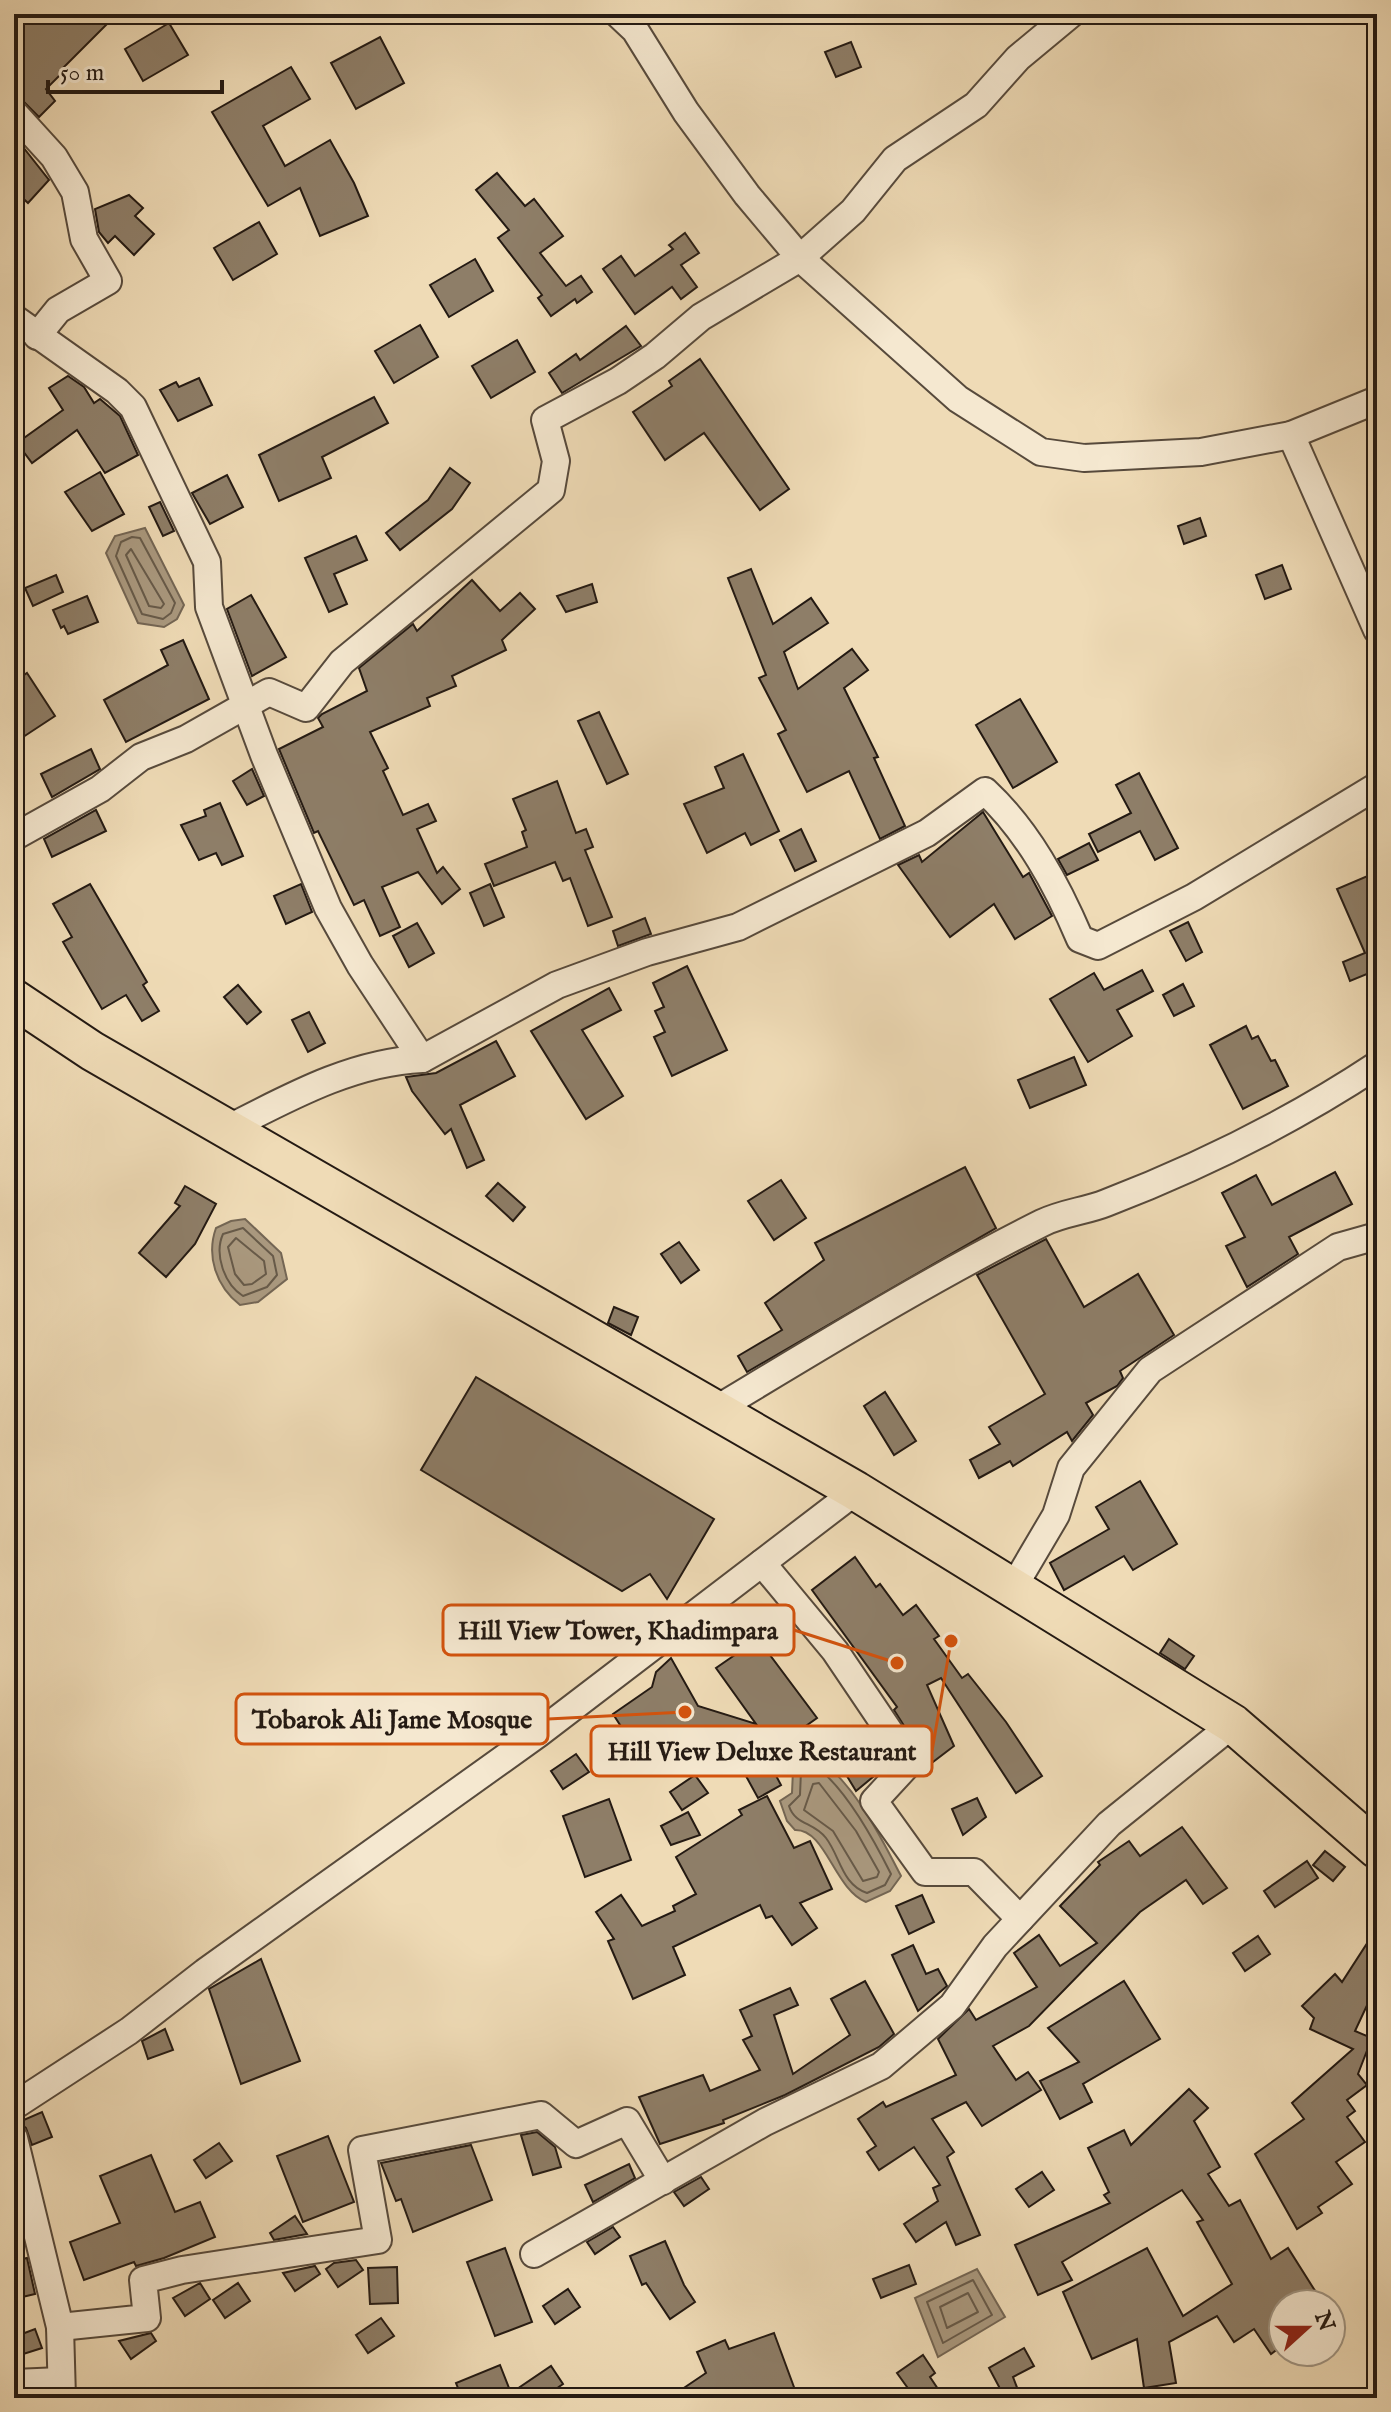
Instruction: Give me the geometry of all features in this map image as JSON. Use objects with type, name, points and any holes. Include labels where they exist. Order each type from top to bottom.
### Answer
[{"type":"highway","points":[[14,999],[92,1051],[856,1491],[1233,1724],[1377,1849]]},
{"type":"street","points":[[618,14],[635,30],[686,112],[747,195],[800,258],[958,399],[1041,452],[1084,458],[1201,452],[1291,435],[1377,400]]},
{"type":"street","points":[[14,837],[100,789],[141,757],[186,739],[269,692],[306,708],[342,662],[551,490],[556,461],[545,420],[618,381],[655,356],[701,317],[800,258],[853,211],[895,159],[976,105],[1018,58],[1071,14]]},
{"type":"street","points":[[14,113],[54,157],[75,192],[84,239],[108,281],[58,310],[37,336]]},
{"type":"street","points":[[14,318],[117,391],[133,407],[207,562],[209,607],[328,908],[360,965],[422,1059]]},
{"type":"street","points":[[1291,435],[1377,630]]},
{"type":"street","points":[[227,1129],[309,1087],[398,1060],[422,1059],[557,985],[647,952],[738,927],[927,833],[985,791],[1007,811],[1059,889],[1080,939],[1098,946],[1194,897],[1377,786]]},
{"type":"street","points":[[715,1410],[877,1313],[1046,1221],[1104,1204],[1188,1168],[1344,1087],[1377,1065]]},
{"type":"street","points":[[1013,1588],[1056,1515],[1071,1468],[1150,1370],[1338,1247],[1377,1236]]},
{"type":"street","points":[[14,2106],[129,2031],[218,1962],[538,1734],[856,1491]]},
{"type":"street","points":[[762,1563],[835,1651],[910,1762],[874,1801],[925,1872],[974,1872],[1020,1919]]},
{"type":"street","points":[[534,2254],[765,2122],[881,2066],[952,2006],[1020,1919],[1109,1824],[1233,1724]]},
{"type":"street","points":[[60,2327],[147,2318],[143,2280],[182,2270],[378,2240],[362,2150],[541,2115],[576,2144],[627,2121],[663,2181]]},
{"type":"street","points":[[14,2138],[60,2327],[61,2390],[14,2383]]},
{"type":"water","points":[[145,528],[184,605],[177,619],[164,627],[138,623],[106,553],[115,536]]},
{"type":"water","points":[[245,1219],[281,1253],[287,1279],[258,1302],[240,1305],[219,1280],[212,1249],[216,1228]]},
{"type":"water","points":[[809,1752],[838,1776],[873,1824],[901,1876],[890,1891],[866,1902],[855,1895],[815,1839],[806,1832],[795,1830],[787,1821],[780,1801],[792,1793],[793,1770],[798,1756]]},
{"type":"water","points":[[977,2269],[1005,2317],[938,2357],[915,2298]]},
{"type":"building","points":[[14,14],[117,14],[46,89],[55,101],[39,117],[14,92]]},
{"type":"building","points":[[169,23],[188,55],[143,81],[125,49]]},
{"type":"building","points":[[380,37],[404,83],[356,109],[331,63]]},
{"type":"building","points":[[851,42],[861,67],[836,77],[825,52]]},
{"type":"building","points":[[291,67],[310,99],[263,126],[285,166],[330,140],[368,216],[320,236],[300,188],[268,206],[212,112]]},
{"type":"building","points":[[23,147],[49,180],[28,203],[14,190],[14,157]]},
{"type":"building","points":[[497,173],[525,206],[534,199],[563,236],[540,253],[566,286],[581,276],[592,292],[577,303],[575,299],[551,316],[538,298],[542,295],[498,238],[509,230],[476,190]]},
{"type":"building","points":[[129,195],[143,208],[135,216],[154,234],[134,255],[115,236],[108,243],[99,232],[95,209]]},
{"type":"building","points":[[259,222],[277,254],[233,280],[214,248]]},
{"type":"building","points":[[685,233],[699,253],[681,265],[697,287],[681,299],[672,287],[635,314],[603,269],[621,256],[635,276],[673,249],[669,245]]},
{"type":"building","points":[[475,259],[493,291],[449,317],[430,285]]},
{"type":"building","points":[[420,325],[438,357],[394,383],[375,351]]},
{"type":"building","points":[[626,326],[641,346],[562,393],[549,373],[576,354],[580,360]]},
{"type":"building","points":[[517,340],[535,372],[491,398],[472,366]]},
{"type":"building","points":[[700,359],[789,489],[760,510],[704,433],[665,460],[633,412],[672,386],[669,381]]},
{"type":"building","points":[[68,376],[84,387],[94,403],[100,399],[120,416],[138,455],[105,473],[77,430],[32,463],[17,443],[63,410],[49,388]]},
{"type":"building","points":[[199,378],[212,405],[178,421],[160,390],[176,382],[179,387]]},
{"type":"building","points":[[374,397],[388,423],[322,457],[331,478],[279,501],[259,455]]},
{"type":"building","points":[[450,468],[470,483],[452,509],[400,550],[386,533],[428,500]]},
{"type":"building","points":[[100,472],[124,514],[92,531],[65,492]]},
{"type":"building","points":[[227,475],[243,507],[210,524],[192,493]]},
{"type":"building","points":[[160,502],[174,531],[163,536],[149,507]]},
{"type":"building","points":[[1200,518],[1206,536],[1184,544],[1178,526]]},
{"type":"building","points":[[356,536],[367,560],[334,574],[347,604],[329,612],[305,558]]},
{"type":"building","points":[[1282,565],[1291,589],[1265,599],[1256,575]]},
{"type":"building","points":[[751,569],[773,624],[811,598],[828,623],[784,652],[798,689],[852,649],[868,670],[844,688],[878,757],[874,758],[905,826],[880,839],[849,771],[807,792],[778,734],[786,730],[759,678],[766,675],[728,578]]},
{"type":"building","points":[[56,575],[63,592],[33,606],[25,588]]},
{"type":"building","points":[[472,580],[500,611],[520,593],[535,609],[502,640],[506,650],[452,676],[456,686],[427,698],[430,706],[370,732],[388,768],[383,771],[403,815],[428,804],[436,821],[417,829],[437,873],[443,867],[460,889],[442,904],[418,872],[382,887],[400,927],[380,936],[364,900],[354,905],[318,831],[314,833],[279,749],[323,727],[318,718],[322,714],[367,691],[359,668],[413,624],[417,631]]},
{"type":"building","points":[[592,584],[597,602],[566,612],[557,596]]},
{"type":"building","points":[[251,595],[286,657],[252,676],[227,609]]},
{"type":"building","points":[[87,596],[98,622],[68,634],[64,626],[61,628],[53,610]]},
{"type":"building","points":[[183,640],[209,699],[126,742],[104,700],[168,665],[161,650]]},
{"type":"building","points":[[27,673],[55,716],[14,743],[14,682]]},
{"type":"building","points":[[1020,699],[1057,762],[1013,788],[976,725]]},
{"type":"building","points":[[599,712],[628,774],[607,784],[578,721]]},
{"type":"building","points":[[91,749],[100,769],[52,797],[41,774]]},
{"type":"building","points":[[743,754],[779,831],[751,845],[745,833],[707,853],[684,804],[724,788],[715,767]]},
{"type":"building","points":[[252,769],[264,796],[247,805],[233,781]]},
{"type":"building","points":[[1139,773],[1178,848],[1155,860],[1140,831],[1098,852],[1089,834],[1131,813],[1116,785]]},
{"type":"building","points":[[557,781],[576,833],[586,829],[593,847],[585,850],[612,917],[588,926],[570,878],[563,881],[555,862],[494,886],[485,864],[527,847],[522,832],[526,830],[513,799]]},
{"type":"building","points":[[220,803],[243,856],[222,865],[216,853],[199,860],[181,825],[206,816],[204,810]]},
{"type":"building","points":[[96,810],[106,831],[52,857],[44,839]]},
{"type":"building","points":[[983,812],[1023,877],[1029,873],[1052,916],[1015,939],[994,904],[950,937],[898,865],[919,855],[922,862]]},
{"type":"building","points":[[801,829],[816,861],[795,871],[780,840]]},
{"type":"building","points":[[1089,843],[1098,860],[1067,875],[1058,859]]},
{"type":"building","points":[[1377,872],[1377,979],[1374,971],[1350,981],[1343,962],[1365,953],[1337,889]]},
{"type":"building","points":[[90,884],[147,982],[143,985],[159,1011],[142,1021],[126,995],[102,1009],[63,942],[72,937],[53,904]]},
{"type":"building","points":[[301,884],[312,912],[286,924],[274,896]]},
{"type":"building","points":[[490,884],[504,917],[484,926],[470,893]]},
{"type":"building","points":[[645,918],[651,934],[618,946],[613,931]]},
{"type":"building","points":[[1188,922],[1202,952],[1186,961],[1170,931]]},
{"type":"building","points":[[417,923],[434,953],[409,967],[393,936]]},
{"type":"building","points":[[687,966],[727,1050],[672,1076],[654,1037],[665,1032],[655,1011],[664,1007],[653,983]]},
{"type":"building","points":[[1142,970],[1153,991],[1117,1010],[1132,1036],[1088,1062],[1050,999],[1094,973],[1104,990]]},
{"type":"building","points":[[1183,984],[1194,1006],[1174,1016],[1163,995]]},
{"type":"building","points":[[238,985],[261,1012],[247,1024],[224,997]]},
{"type":"building","points":[[609,988],[621,1010],[582,1030],[623,1096],[586,1119],[531,1031]]},
{"type":"building","points":[[309,1012],[325,1043],[308,1052],[292,1020]]},
{"type":"building","points":[[1246,1026],[1252,1039],[1258,1036],[1271,1061],[1275,1060],[1288,1086],[1243,1109],[1210,1045]]},
{"type":"building","points":[[496,1041],[515,1076],[460,1105],[484,1160],[467,1168],[451,1129],[445,1134],[412,1091],[406,1077],[436,1073]]},
{"type":"building","points":[[1074,1057],[1086,1085],[1030,1108],[1018,1080]]},
{"type":"building","points":[[965,1167],[996,1228],[747,1372],[738,1356],[782,1330],[765,1303],[824,1260],[815,1243]]},
{"type":"building","points":[[1335,1172],[1352,1204],[1289,1237],[1298,1254],[1247,1287],[1226,1246],[1245,1237],[1222,1193],[1256,1175],[1272,1205]]},
{"type":"building","points":[[781,1180],[806,1218],[774,1240],[748,1201]]},
{"type":"building","points":[[498,1183],[525,1207],[513,1221],[486,1196]]},
{"type":"building","points":[[185,1186],[216,1204],[195,1244],[166,1277],[139,1253],[180,1206],[175,1203]]},
{"type":"building","points":[[1046,1239],[1084,1307],[1138,1274],[1174,1335],[1120,1371],[1123,1378],[1117,1386],[1086,1403],[1093,1415],[1072,1441],[1067,1432],[1013,1466],[1010,1461],[979,1478],[970,1460],[1000,1444],[989,1427],[1045,1394],[977,1275]]},
{"type":"building","points":[[679,1242],[699,1270],[681,1283],[661,1254]]},
{"type":"building","points":[[614,1307],[638,1317],[631,1335],[608,1323]]},
{"type":"building","points":[[476,1377],[714,1519],[667,1599],[650,1574],[622,1591],[421,1470]]},
{"type":"building","points":[[885,1392],[916,1441],[894,1455],[864,1406]]},
{"type":"building","points":[[1140,1481],[1177,1544],[1133,1570],[1124,1556],[1064,1590],[1050,1563],[1109,1529],[1096,1507]]},
{"type":"building","points":[[855,1557],[876,1587],[880,1584],[903,1615],[916,1605],[939,1636],[934,1639],[962,1678],[968,1674],[1006,1722],[1042,1776],[1016,1793],[941,1678],[927,1685],[954,1746],[929,1765],[894,1710],[897,1707],[812,1590]]},
{"type":"building","points":[[758,1639],[817,1718],[765,1755],[781,1785],[758,1798],[723,1734],[680,1760],[667,1737],[624,1731],[613,1714],[652,1687],[656,1672],[671,1658],[698,1706],[756,1724],[716,1668]]},
{"type":"building","points":[[1169,1639],[1194,1656],[1185,1669],[1160,1653]]},
{"type":"building","points":[[861,1742],[879,1772],[856,1791],[836,1758]]},
{"type":"building","points":[[576,1754],[589,1772],[563,1789],[551,1771]]},
{"type":"building","points":[[695,1775],[708,1793],[682,1810],[670,1792]]},
{"type":"building","points":[[767,1796],[794,1848],[810,1841],[832,1889],[800,1903],[817,1928],[792,1945],[772,1916],[766,1918],[760,1905],[673,1947],[685,1975],[633,1999],[608,1941],[614,1939],[596,1912],[621,1895],[642,1926],[675,1911],[673,1906],[696,1894],[676,1857],[742,1815],[739,1810]]},
{"type":"building","points":[[977,1798],[986,1817],[963,1835],[952,1809]]},
{"type":"building","points":[[609,1799],[631,1860],[585,1877],[563,1816]]},
{"type":"building","points":[[688,1812],[700,1835],[671,1845],[661,1826]]},
{"type":"building","points":[[1182,1827],[1227,1888],[1203,1904],[1186,1880],[1140,1912],[1029,2026],[993,2046],[1016,2080],[1028,2072],[1041,2090],[982,2126],[966,2102],[932,2119],[954,2152],[947,2157],[980,2235],[956,2245],[946,2222],[916,2242],[904,2224],[938,2201],[933,2188],[940,2185],[914,2147],[879,2170],[867,2152],[876,2146],[858,2119],[883,2102],[886,2107],[956,2075],[938,2039],[969,2009],[976,2020],[1037,1987],[1014,1953],[1039,1935],[1060,1966],[1097,1943],[1060,1906],[1100,1865],[1098,1862],[1129,1841],[1140,1856]]},
{"type":"building","points":[[1325,1851],[1345,1867],[1333,1881],[1313,1865]]},
{"type":"building","points":[[1307,1861],[1318,1878],[1275,1907],[1264,1891]]},
{"type":"building","points":[[922,1895],[934,1922],[909,1934],[896,1906]]},
{"type":"building","points":[[1377,1928],[1377,1984],[1355,2031],[1369,2037],[1373,2035],[1358,2074],[1367,2085],[1347,2100],[1355,2111],[1347,2117],[1365,2142],[1336,2162],[1352,2184],[1318,2207],[1322,2213],[1297,2229],[1255,2154],[1304,2119],[1292,2103],[1353,2049],[1310,2029],[1314,2018],[1302,2006],[1335,1974],[1342,1982]]},
{"type":"building","points":[[1258,1936],[1270,1954],[1245,1971],[1233,1953]]},
{"type":"building","points":[[913,1945],[926,1974],[938,1969],[947,1986],[918,2011],[892,1955]]},
{"type":"building","points":[[261,1959],[300,2061],[241,2084],[209,1989]]},
{"type":"building","points":[[865,1981],[894,2034],[879,2047],[785,2095],[723,2120],[724,2123],[660,2144],[639,2097],[703,2075],[710,2091],[760,2070],[743,2040],[752,2036],[740,2010],[790,1988],[798,2005],[774,2015],[793,2074],[850,2035],[831,1999]]},
{"type":"building","points":[[1124,1981],[1160,2039],[1083,2084],[1092,2102],[1060,2119],[1040,2081],[1079,2062],[1048,2028]]},
{"type":"building","points":[[165,2029],[173,2050],[148,2059],[142,2041]]},
{"type":"building","points":[[1189,2089],[1208,2108],[1194,2121],[1220,2167],[1208,2174],[1229,2206],[1240,2200],[1271,2259],[1288,2248],[1313,2288],[1267,2288],[1267,2348],[1254,2329],[1234,2342],[1217,2316],[1169,2342],[1176,2383],[1144,2388],[1137,2339],[1092,2359],[1063,2292],[1147,2248],[1183,2316],[1232,2284],[1197,2222],[1203,2220],[1182,2190],[1062,2262],[1072,2280],[1038,2295],[1015,2245],[1110,2203],[1104,2195],[1109,2192],[1088,2148],[1124,2130],[1131,2145]]},
{"type":"building","points":[[42,2112],[52,2137],[32,2145],[26,2128],[19,2122]]},
{"type":"building","points":[[537,2132],[555,2147],[561,2167],[533,2175],[521,2135]]},
{"type":"building","points":[[328,2136],[354,2202],[303,2222],[277,2156]]},
{"type":"building","points":[[219,2143],[232,2161],[206,2178],[194,2160]]},
{"type":"building","points":[[471,2145],[492,2200],[413,2232],[401,2199],[396,2201],[381,2163]]},
{"type":"building","points":[[151,2155],[175,2212],[200,2202],[215,2237],[164,2258],[136,2266],[134,2262],[84,2280],[70,2242],[120,2223],[100,2176]]},
{"type":"building","points":[[629,2164],[635,2178],[593,2202],[585,2185]]},
{"type":"building","points":[[1042,2172],[1054,2190],[1029,2207],[1016,2189]]},
{"type":"building","points":[[701,2177],[709,2189],[684,2206],[674,2192]]},
{"type":"building","points":[[295,2216],[307,2234],[274,2240],[270,2233]]},
{"type":"building","points":[[613,2227],[620,2237],[595,2254],[587,2242]]},
{"type":"building","points":[[665,2241],[695,2302],[670,2319],[646,2283],[642,2285],[630,2256]]},
{"type":"building","points":[[505,2248],[532,2322],[495,2336],[467,2262]]},
{"type":"building","points":[[27,2258],[35,2294],[14,2299],[14,2261]]},
{"type":"building","points":[[356,2260],[363,2270],[338,2287],[326,2269],[334,2263]]},
{"type":"building","points":[[909,2265],[916,2284],[881,2298],[873,2279]]},
{"type":"building","points":[[315,2266],[320,2274],[295,2291],[283,2273]]},
{"type":"building","points":[[397,2267],[398,2303],[370,2304],[368,2268]]},
{"type":"building","points":[[200,2283],[210,2299],[185,2316],[173,2298]]},
{"type":"building","points":[[238,2283],[250,2301],[225,2318],[213,2300]]},
{"type":"building","points":[[568,2289],[580,2307],[555,2324],[543,2306]]},
{"type":"building","points":[[381,2318],[394,2336],[368,2353],[356,2335]]},
{"type":"building","points":[[35,2329],[42,2348],[14,2357],[14,2337]]},
{"type":"building","points":[[151,2333],[156,2341],[131,2359],[119,2341]]},
{"type":"building","points":[[774,2333],[798,2398],[669,2398],[706,2373],[697,2352],[725,2340],[729,2349]]},
{"type":"building","points":[[1024,2348],[1034,2366],[1013,2377],[1021,2398],[1005,2398],[989,2368]]},
{"type":"building","points":[[923,2355],[935,2373],[930,2377],[944,2398],[915,2398],[897,2373]]},
{"type":"building","points":[[500,2365],[511,2393],[551,2366],[563,2384],[543,2398],[462,2398],[456,2383]]},
{"type":"place","name":"Hill View Deluxe Restaurant","points":[[951,1641]]},
{"type":"place","name":"Hill View Tower, Khadimpara","points":[[897,1663]]},
{"type":"place","name":"Tobarok Ali Jame Mosque","points":[[685,1712]]}]
